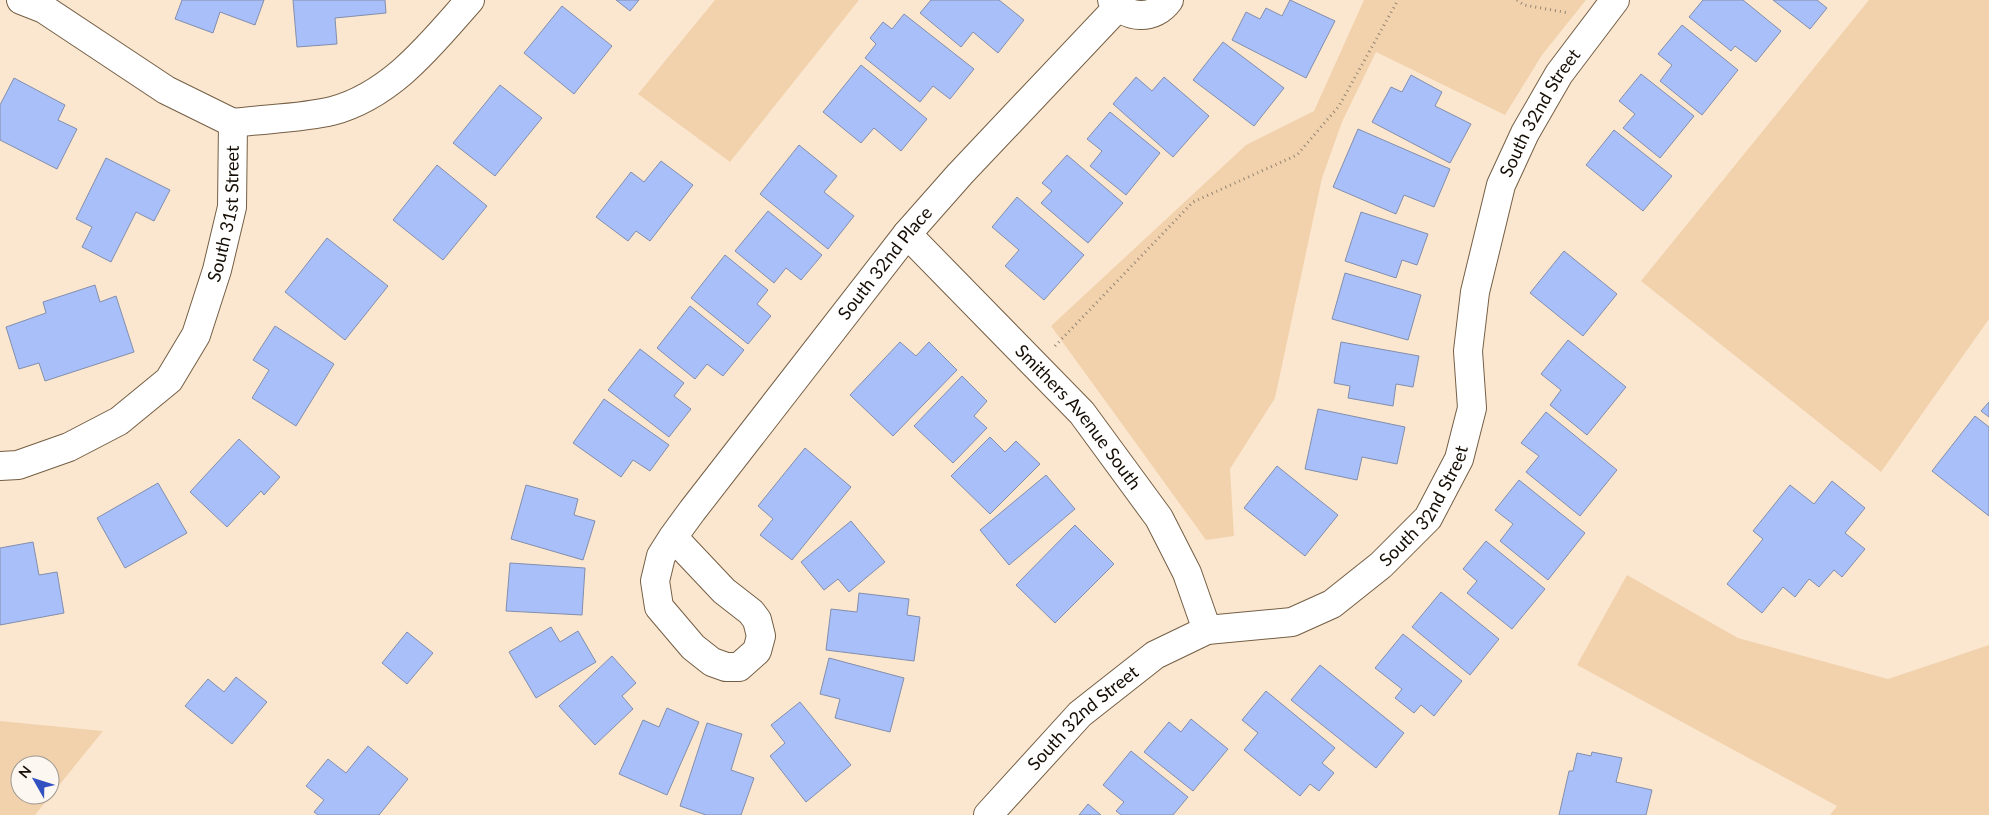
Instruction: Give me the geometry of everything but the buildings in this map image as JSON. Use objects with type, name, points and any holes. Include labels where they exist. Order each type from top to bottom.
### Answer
[{"type":"street","points":[[21,0],[44,9],[166,90],[233,123]]},
{"type":"street","name":"South 31st Street","points":[[0,466],[18,465],[69,447],[119,421],[169,380],[196,336],[217,270],[232,207],[233,123],[332,111],[378,92],[424,53],[470,0]]},
{"type":"street","name":"South 32nd Place","points":[[673,537],[724,592],[751,612],[757,620],[761,636],[757,651],[739,666],[726,667],[712,662],[693,646],[659,607],[655,581],[661,556],[673,537],[907,234],[1115,4],[1136,16],[1157,12],[1169,0]]},
{"type":"street","name":"South 32nd Street","points":[[988,815],[1080,714],[1155,655],[1208,630],[1292,622],[1332,604],[1381,565],[1428,518],[1458,459],[1472,408],[1468,351],[1475,292],[1501,185],[1525,133],[1559,74],[1608,9]]},
{"type":"street","name":"Smithers Avenue South","points":[[907,234],[1082,413],[1159,518],[1187,573],[1208,630]]},
{"type":"path","points":[[1036,366],[1193,202],[1297,155],[1340,106],[1398,0]]},
{"type":"path","points":[[1517,0],[1524,5],[1608,9]]},
{"type":"shaded area","points":[[715,0],[859,0],[730,162],[638,94]]},
{"type":"shaded area","points":[[1364,0],[1586,0],[1542,55],[1505,115],[1376,52],[1342,122],[1322,178],[1275,398],[1230,469],[1234,536],[1206,540],[1051,326],[1246,145],[1314,111]]},
{"type":"shaded area","points":[[1869,0],[1989,0],[1989,319],[1881,472],[1641,281]]},
{"type":"shaded area","points":[[1627,575],[1738,638],[1888,679],[1989,645],[1989,815],[1830,815],[1837,806],[1577,665]]},
{"type":"shaded area","points":[[0,721],[103,731],[60,784],[60,755],[10,755],[10,805],[43,805],[35,815],[0,815]]}]
